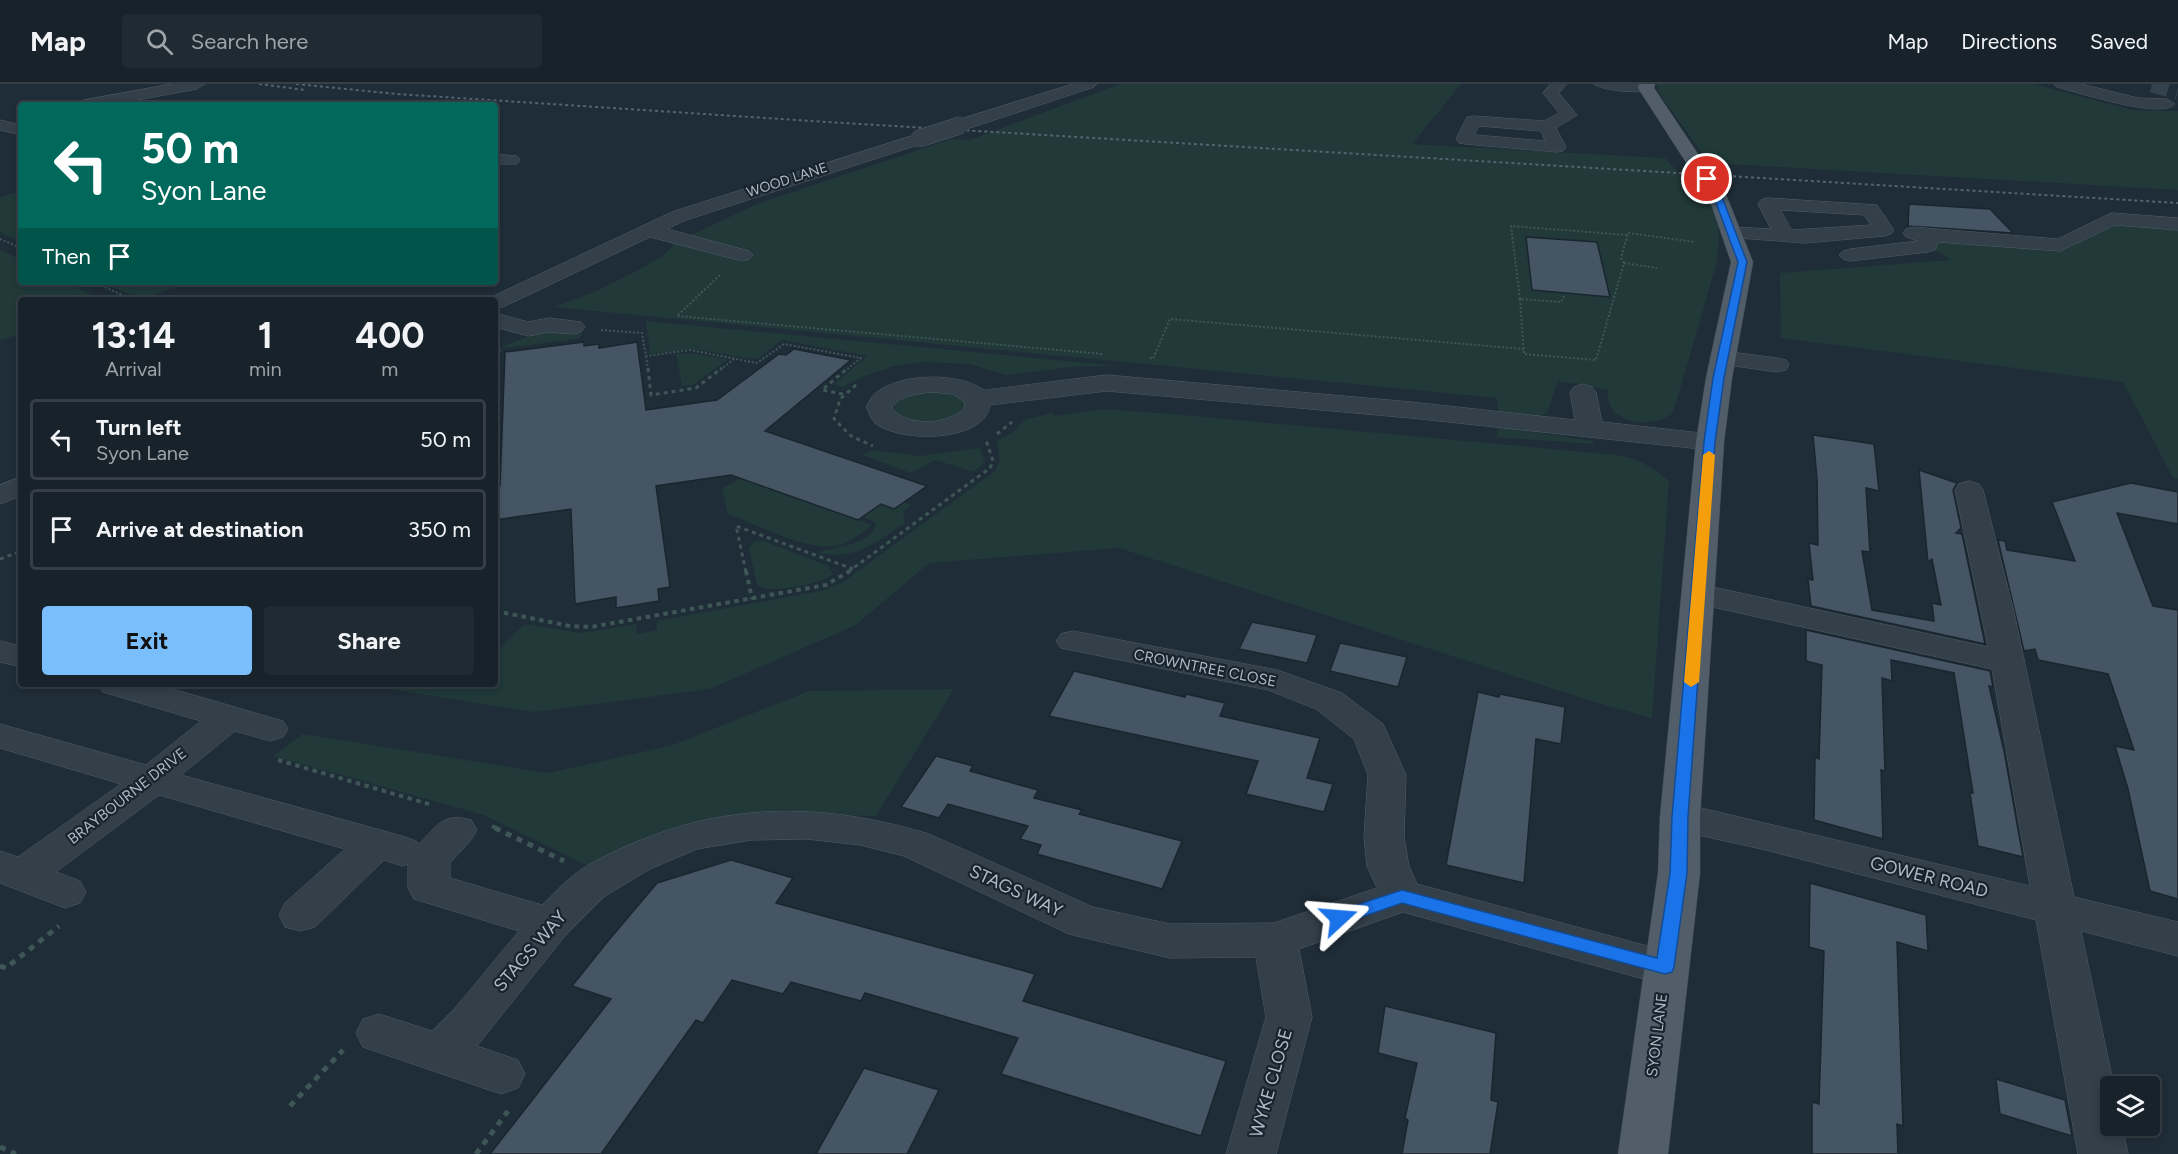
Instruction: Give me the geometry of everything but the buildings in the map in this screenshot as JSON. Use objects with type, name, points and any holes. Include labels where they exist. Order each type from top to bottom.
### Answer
[{"type":"main road","name":"SYON LANE","points":[[1647,86],[1716,192],[1742,262],[1722,358],[1710,442],[1680,817],[1679,873],[1665,967],[1648,1153]]},
{"type":"street","points":[[100,102],[197,84]]},
{"type":"street","name":"WOOD LANE","points":[[498,301],[646,230],[700,209],[1089,84]]},
{"type":"street","points":[[1547,126],[1557,147],[1465,139],[1473,121],[1547,126],[1569,116],[1551,93],[1559,84]]},
{"type":"street","points":[[1602,84],[1647,86]]},
{"type":"street","points":[[2062,84],[2138,103],[2168,104]]},
{"type":"street","points":[[0,120],[18,117]]},
{"type":"street","points":[[0,125],[18,129]]},
{"type":"street","points":[[1790,242],[1768,204],[1870,210],[1884,230]]},
{"type":"street","points":[[1818,207],[1836,233]]},
{"type":"street","points":[[1790,242],[1836,233],[1884,230],[2060,245],[2112,219],[2178,224]]},
{"type":"street","points":[[646,230],[737,247]]},
{"type":"street","points":[[1733,233],[1790,242],[1829,256],[1922,248],[1928,246],[1928,235]]},
{"type":"street","points":[[498,321],[528,329]]},
{"type":"street","points":[[502,346],[528,329],[549,325],[583,328]]},
{"type":"street","points":[[1722,358],[1777,365]]},
{"type":"street","points":[[977,399],[1107,383],[1411,410],[1710,442]]},
{"type":"street","points":[[1584,392],[1590,429]]},
{"type":"street","points":[[0,495],[18,487]]},
{"type":"street","points":[[1969,490],[2008,662],[2103,1154]]},
{"type":"street","points":[[1699,594],[2008,662]]},
{"type":"street","name":"CROWNTREE CLOSE","points":[[1073,641],[1184,650],[1329,701],[1370,733],[1387,775],[1384,837],[1388,867],[1402,896]]},
{"type":"street","points":[[0,651],[18,656]]},
{"type":"street","points":[[125,687],[230,717],[270,743]]},
{"type":"street","name":"BRAYBOURNE DRIVE","points":[[66,906],[12,870],[153,780],[176,758],[230,717]]},
{"type":"street","points":[[0,736],[389,847],[300,915]]},
{"type":"street","name":"GOWER ROAD","points":[[1680,817],[1766,836],[2178,939]]},
{"type":"street","points":[[461,820],[429,859],[429,888],[550,924]]},
{"type":"street","name":"STAGS WAY","points":[[441,1053],[550,924],[590,885],[636,858],[690,836],[751,826],[807,825],[860,831],[915,844],[1084,922],[1170,941],[1275,940],[1402,896]]},
{"type":"street","points":[[1402,896],[1665,967]]},
{"type":"street","name":"WYKE CLOSE","points":[[1251,1154],[1289,1017],[1275,940]]},
{"type":"street","points":[[379,1033],[501,1074]]},
{"type":"path","points":[[1627,235],[1621,258],[1624,263],[1596,360],[1524,354],[1511,226],[1627,235],[1628,233],[1695,242]]},
{"type":"path","points":[[0,239],[18,247]]},
{"type":"path","points":[[737,247],[677,316],[1105,354]]},
{"type":"path","points":[[1624,263],[1657,268]]},
{"type":"path","points":[[100,285],[126,297]]},
{"type":"path","points":[[1520,299],[1561,302],[1564,296]]},
{"type":"path","points":[[1141,358],[1152,359],[1170,319],[1524,350]]},
{"type":"path","points":[[583,328],[642,333],[651,395],[696,388],[735,359]]},
{"type":"path","points":[[646,356],[690,350],[757,363],[784,344],[861,358],[822,390],[843,394]]},
{"type":"path","points":[[498,351],[498,369]]},
{"type":"path","points":[[498,612],[570,626],[591,627],[826,585],[853,569],[990,468],[993,461],[985,440]]},
{"type":"path","points":[[752,599],[736,526],[853,569]]},
{"type":"path","points":[[0,559],[18,554]]},
{"type":"path","points":[[270,743],[576,867],[590,885]]},
{"type":"path","points":[[0,966],[6,968],[66,906]]},
{"type":"path","points":[[290,1106],[360,1032],[379,1033]]},
{"type":"path","points":[[0,1147],[16,1154]]},
{"type":"green space","points":[[1120,84],[1461,84],[1412,144],[1665,158],[1699,194],[1706,195],[1716,213],[1719,235],[1717,262],[1673,413],[1653,422],[1630,421],[1613,410],[1608,390],[1558,381],[1547,413],[1539,417],[1498,413],[1497,398],[554,307],[592,293],[642,268],[664,255],[676,242],[757,204],[951,139],[970,140]]},
{"type":"green space","points":[[1656,84],[2033,84],[2132,110],[2178,111],[2178,190],[1709,163],[1659,93]]},
{"type":"green space","points":[[18,192],[18,241],[0,232],[0,197]]},
{"type":"green space","points":[[2115,221],[2178,226],[2178,479],[2173,478],[2123,382],[1781,338],[1780,273],[1951,260],[1934,249],[1942,240],[2069,247]]},
{"type":"green space","points":[[0,249],[18,258],[18,285],[72,285],[96,297],[18,297],[18,335],[0,340]]},
{"type":"green space","points":[[109,285],[179,285],[149,297],[135,297]]},
{"type":"green space","points":[[646,321],[1120,366],[1072,367],[1006,375],[970,364],[925,362],[894,366],[862,377],[843,387],[833,385],[867,356],[782,340],[758,358],[752,359],[692,349],[650,354]]},
{"type":"green space","points":[[553,331],[583,334],[577,339],[498,349],[531,335]]},
{"type":"green space","points":[[690,353],[727,360],[693,385],[682,386],[676,354]]},
{"type":"green space","points":[[943,389],[966,399],[964,410],[939,421],[930,422],[912,420],[895,412],[894,404],[904,395]]},
{"type":"green space","points":[[1102,409],[1172,414],[1617,455],[1645,464],[1669,481],[1652,718],[1591,701],[1119,548],[929,563],[856,625],[710,689],[534,712],[376,687],[498,687],[498,649],[525,624],[581,633],[636,624],[637,634],[657,630],[657,621],[825,590],[843,582],[995,471],[1000,460],[997,441],[1013,432],[1026,419],[1052,413],[1054,416]]},
{"type":"green space","points":[[1499,427],[1593,441],[1594,444],[1496,437]]},
{"type":"green space","points":[[980,448],[985,461],[974,472],[935,460],[911,473],[863,455],[871,450],[920,456]]},
{"type":"green space","points":[[740,478],[872,525],[849,542],[828,547],[784,537],[728,514],[722,489]]},
{"type":"green space","points":[[904,502],[911,505],[903,511],[905,523],[875,543],[843,554],[818,552],[862,540],[874,529],[875,522],[862,517],[881,504],[894,509]]},
{"type":"green space","points":[[764,541],[828,566],[833,574],[807,585],[783,589],[763,588],[757,585],[749,548],[754,542]]},
{"type":"green space","points":[[954,689],[876,816],[776,814],[598,871],[484,815],[273,756],[303,734],[548,773],[673,745],[809,691]]},
{"type":"tunnel","points":[[2152,84],[2178,91]]},
{"type":"railway","points":[[259,84],[305,90]]},
{"type":"railway","points":[[296,84],[397,94],[827,122],[2178,203]]},
{"type":"slow traffic","points":[[1691,682],[1709,455]]},
{"type":"route","points":[[1339,918],[1402,896],[1665,967],[1679,873],[1680,817],[1710,442],[1719,378],[1742,262],[1716,192],[1707,179]]}]
